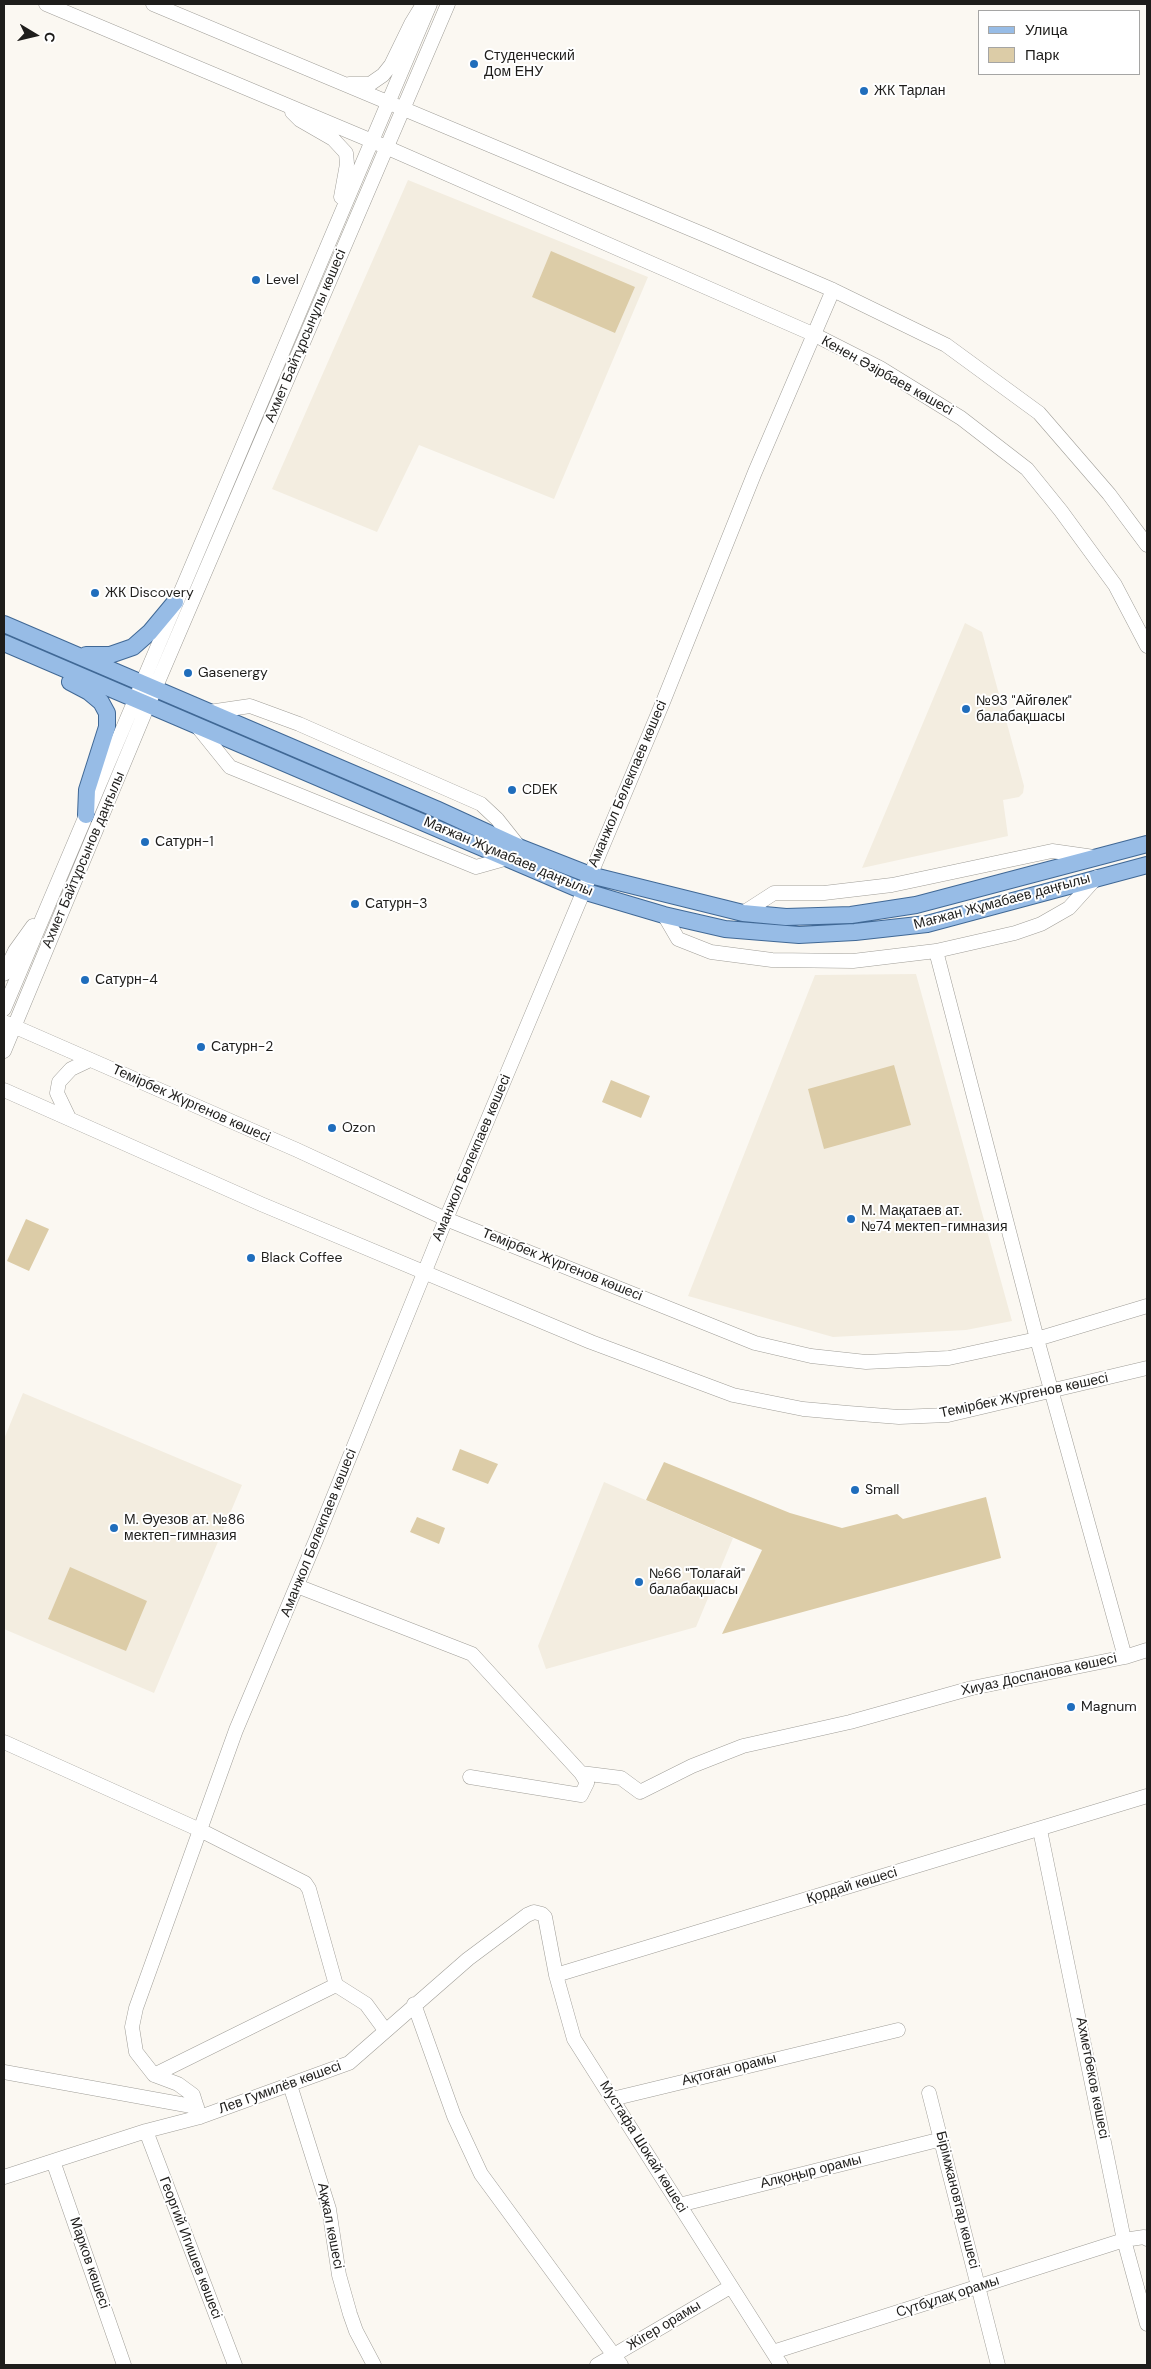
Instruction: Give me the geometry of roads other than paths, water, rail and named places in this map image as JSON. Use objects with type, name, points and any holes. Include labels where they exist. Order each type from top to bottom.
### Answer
[{"type":"main road","points":[[78,655],[110,655],[133,647],[150,632],[175,602]]},
{"type":"main road","name":"Мағжан Жұмабаев даңғылы","points":[[4,624],[436,809],[583,891],[664,915],[725,929],[799,935],[856,932],[926,924],[1097,877],[1145,866]]},
{"type":"main road","name":"Мағжан Жұмабаев даңғылы","points":[[4,643],[197,726],[514,853],[590,875],[743,914],[786,917],[851,915],[922,904],[1147,843]]},
{"type":"main road","points":[[29,654],[51,673],[89,692],[101,702],[107,713],[107,726],[87,790],[86,814]]},
{"type":"street","name":"Кенен Әзірбаев көшесі","points":[[46,4],[72,8],[283,104],[372,141],[815,335],[880,368],[951,411],[1027,469],[1062,511],[1115,585],[1147,646]]},
{"type":"street","points":[[153,4],[833,290],[946,345],[1039,413],[1110,494],[1147,544]]},
{"type":"street","points":[[342,84],[370,84],[382,75],[391,65],[411,24],[424,4]]},
{"type":"street","name":"Ахмет Байтұрсынұлы көшесі","points":[[150,662],[430,4]]},
{"type":"street","name":"Ахмет Байтұрсынұлы көшесі","points":[[164,669],[448,4]]},
{"type":"street","points":[[283,104],[300,120],[340,144],[346,153],[345,182],[335,227]]},
{"type":"street","name":"Аманжол Бөлекпаев көшесі","points":[[154,2075],[136,2052],[132,2027],[136,2008],[236,1730],[297,1586],[446,1219],[663,702],[752,479],[833,290]]},
{"type":"street","name":"Ахмет Байтұрсынов даңғылы","points":[[4,1051],[9,1024],[142,702],[148,685],[150,662]]},
{"type":"street","name":"Ахмет Байтұрсынов даңғылы","points":[[148,685],[164,669]]},
{"type":"street","name":"Ахмет Байтұрсынов даңғылы","points":[[4,1009],[86,814],[142,702]]},
{"type":"street","points":[[197,726],[230,767],[476,867],[514,853],[497,819],[481,804],[299,724],[250,706],[209,712]]},
{"type":"street","points":[[743,914],[774,893],[824,894],[892,885],[1052,851],[1098,857]]},
{"type":"street","points":[[664,915],[678,939],[710,952],[748,958],[853,961],[936,951],[1015,933],[1041,924],[1069,908],[1097,877]]},
{"type":"street","points":[[4,974],[15,951],[48,905]]},
{"type":"street","name":"Хиуаз Доспанова көшесі","points":[[581,1773],[621,1778],[640,1792],[692,1766],[743,1746],[841,1724],[972,1688],[1032,1674],[1126,1657],[1037,1339],[936,951]]},
{"type":"street","name":"Темірбек Жүргенов көшесі","points":[[9,1024],[297,1150],[446,1219],[743,1339],[811,1356],[866,1362],[949,1358],[1037,1339],[1147,1306]]},
{"type":"street","points":[[69,1118],[57,1093],[59,1082],[65,1074],[90,1060]]},
{"type":"street","name":"Темірбек Жүргенов көшесі","points":[[4,1090],[261,1204],[647,1364],[733,1395],[803,1409],[899,1417],[948,1415],[1147,1368]]},
{"type":"street","points":[[297,1586],[472,1654],[588,1783],[581,1795],[470,1777]]},
{"type":"street","points":[[1126,1657],[1147,1650]]},
{"type":"street","points":[[4,1742],[200,1830],[305,1883],[309,1889],[336,1985],[366,2004],[385,2030]]},
{"type":"street","name":"Қордай көшесі","points":[[556,1975],[1040,1830],[1147,1796]]},
{"type":"street","name":"Ахметбеков көшесі","points":[[1040,1830],[1124,2240],[1147,2324]]},
{"type":"street","name":"Лев Гумилёв көшесі","points":[[4,2176],[146,2131],[199,2112],[290,2085],[349,2063],[414,2004],[468,1959],[527,1914],[534,1912],[542,1914]]},
{"type":"street","name":"Мустафа Шокай көшесі","points":[[542,1914],[545,1917],[556,1975],[574,2039],[781,2365]]},
{"type":"street","points":[[154,2075],[336,1985]]},
{"type":"street","points":[[414,2004],[454,2116],[481,2174],[618,2360]]},
{"type":"street","name":"Ақтоған орамы","points":[[612,2099],[898,2030]]},
{"type":"street","points":[[4,2072],[199,2112]]},
{"type":"street","points":[[154,2075],[187,2089],[193,2095],[199,2112]]},
{"type":"street","name":"Ақжал көшесі","points":[[290,2085],[329,2209],[339,2274],[350,2314],[356,2331],[374,2365]]},
{"type":"street","name":"Бірімжановтар көшесі","points":[[930,2093],[998,2365]]},
{"type":"street","name":"Георгий Игишев көшесі","points":[[146,2131],[235,2365]]},
{"type":"street","name":"Алқоңыр орамы","points":[[679,2205],[942,2139]]},
{"type":"street","name":"Марков көшесі","points":[[53,2160],[124,2365]]},
{"type":"street","name":"Cүтбұлақ орамы","points":[[773,2352],[1124,2240],[1147,2238]]},
{"type":"street","name":"Жігер орамы","points":[[597,2365],[618,2360],[730,2286]]},
{"type":"place","name":"Студенческий Дом ЕНУ","points":[[474,64]]},
{"type":"place","name":"ЖК Тарлан","points":[[864,91]]},
{"type":"place","name":"Level","points":[[256,280]]},
{"type":"place","name":"ЖК Discovery","points":[[95,593]]},
{"type":"place","name":"Gasenergy","points":[[188,673]]},
{"type":"place","name":"№93 \"Айгөлек\" балабақшасы","points":[[966,709]]},
{"type":"place","name":"CDEK","points":[[512,790]]},
{"type":"place","name":"Сатурн-1","points":[[145,842]]},
{"type":"place","name":"Сатурн-3","points":[[355,904]]},
{"type":"place","name":"Сатурн-4","points":[[85,980]]},
{"type":"place","name":"Сатурн-2","points":[[201,1047]]},
{"type":"place","name":"Ozon","points":[[332,1128]]},
{"type":"place","name":"М. Мақатаев ат. №74 мектеп-гимназия","points":[[851,1219]]},
{"type":"place","name":"Black Coffee","points":[[251,1258]]},
{"type":"place","name":"Small","points":[[855,1490]]},
{"type":"place","name":"М. Әуезов ат. №86 мектеп-гимназия","points":[[114,1528]]},
{"type":"place","name":"№66 \"Толағай\" балабақшасы","points":[[639,1582]]},
{"type":"place","name":"Magnum","points":[[1071,1707]]}]
